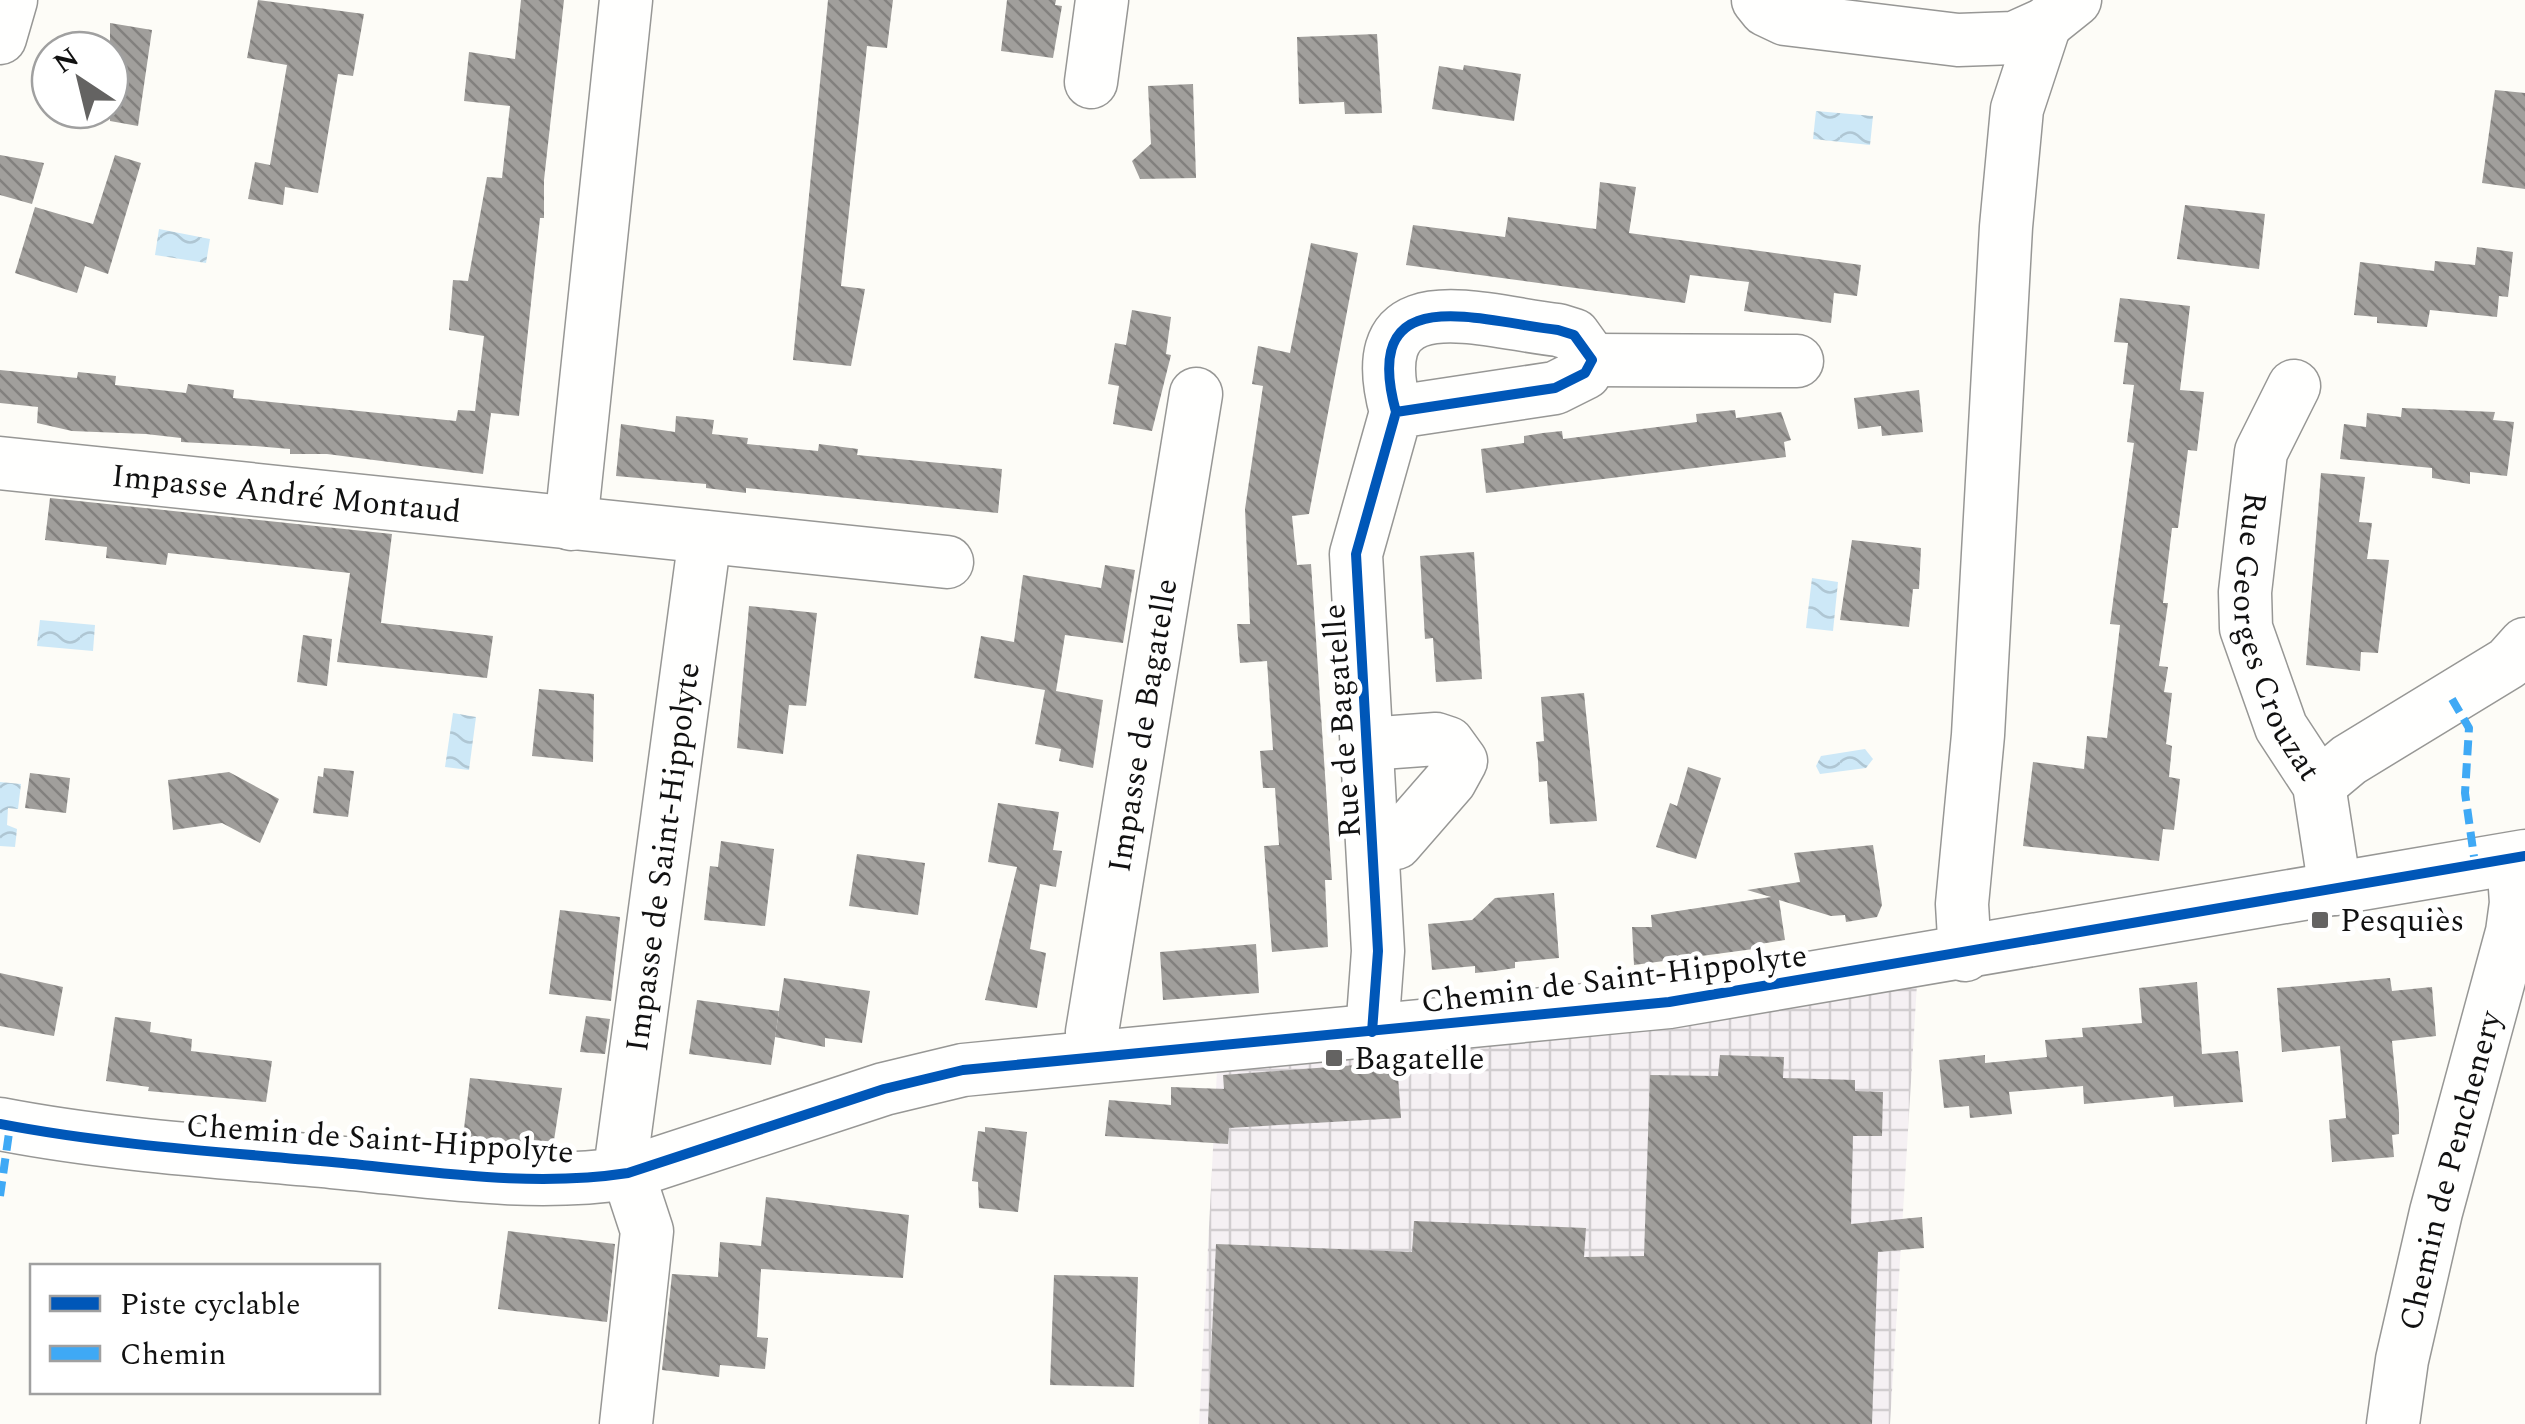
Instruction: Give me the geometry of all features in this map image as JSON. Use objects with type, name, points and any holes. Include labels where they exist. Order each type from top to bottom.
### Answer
[{"type":"street","points":[[0,38],[11,0]]},
{"type":"street","points":[[571,524],[626,0]]},
{"type":"street","points":[[1090,82],[1102,0]]},
{"type":"street","points":[[1758,0],[1766,10],[1785,19],[1958,40],[2014,38],[2060,12]]},
{"type":"street","points":[[1966,955],[1962,904],[1978,735],[2017,109],[2060,12]]},
{"type":"street","points":[[1958,40],[1996,71],[2017,109]]},
{"type":"street","name":"Rue de Bagatelle","points":[[1372,1032],[1378,951],[1356,554],[1396,412],[1388,384],[1396,338],[1407,322],[1428,315],[1574,334],[1592,360]]},
{"type":"street","points":[[1396,412],[1555,388],[1585,374],[1592,360],[1797,361]]},
{"type":"street","name":"Rue Georges Crouzat","points":[[2294,386],[2262,452],[2245,592],[2246,628],[2281,727],[2319,785],[2334,889]]},
{"type":"street","name":"Impasse de Bagatelle","points":[[1094,1056],[1092,1032],[1196,394]]},
{"type":"street","name":"Impasse André Montaud","points":[[0,463],[947,562]]},
{"type":"street","name":"Impasse de Saint-Hippolyte","points":[[626,1424],[647,1231],[622,1155],[705,538]]},
{"type":"street","points":[[2319,785],[2349,760],[2508,663],[2525,644]]},
{"type":"street","name":"Rue de Bagatelle","points":[[1367,744],[1436,739],[1448,742],[1460,761],[1450,780],[1396,843],[1374,845]]},
{"type":"street","name":"Chemin de Saint-Hippolyte","points":[[0,1124],[174,1147],[516,1179],[628,1173],[919,1078],[1094,1056],[1669,1002],[1966,955],[2519,857]]},
{"type":"street","name":"Chemin de Penchenery","points":[[2393,1424],[2402,1360],[2436,1212],[2512,932],[2519,857]]},
{"type":"shaded area","points":[[1917,984],[1890,1424],[1199,1424],[1217,1070]]},
{"type":"water","points":[[1816,111],[1873,116],[1870,145],[1813,139]]},
{"type":"water","points":[[159,229],[210,239],[206,263],[155,255]]},
{"type":"water","points":[[1812,578],[1838,582],[1833,631],[1806,628]]},
{"type":"water","points":[[40,620],[95,625],[93,651],[37,646]]},
{"type":"water","points":[[453,713],[476,717],[469,770],[445,767]]},
{"type":"water","points":[[1865,749],[1873,759],[1866,768],[1820,774],[1816,766],[1821,756]]},
{"type":"water","points":[[0,782],[21,784],[18,809],[8,808],[7,825],[17,829],[15,847],[0,846]]},
{"type":"building","points":[[258,0],[364,14],[353,76],[338,74],[318,193],[285,187],[283,205],[248,199],[255,162],[270,165],[287,65],[247,58]]},
{"type":"building","points":[[521,0],[564,0],[544,180],[544,218],[540,218],[519,416],[491,413],[483,474],[327,454],[290,454],[290,449],[181,442],[181,438],[146,434],[72,431],[37,423],[38,407],[0,403],[0,370],[77,378],[78,372],[116,376],[115,385],[186,393],[188,384],[234,390],[233,398],[456,421],[458,410],[475,411],[484,336],[449,330],[453,280],[468,281],[487,177],[502,178],[510,106],[464,101],[469,52],[515,59]]},
{"type":"building","points":[[828,0],[893,0],[887,48],[867,46],[841,286],[865,289],[851,366],[793,360]]},
{"type":"building","points":[[1007,0],[1056,0],[1055,5],[1062,6],[1053,58],[1001,51]]},
{"type":"building","points":[[110,23],[152,30],[138,126],[130,125],[130,30],[110,30]]},
{"type":"building","points":[[1377,34],[1382,113],[1345,114],[1344,102],[1299,104],[1297,37]]},
{"type":"building","points":[[1464,65],[1521,74],[1514,121],[1432,109],[1439,66],[1463,70]]},
{"type":"building","points":[[1193,84],[1196,178],[1140,179],[1132,161],[1151,144],[1148,86]]},
{"type":"building","points":[[2495,90],[2525,93],[2525,189],[2482,183]]},
{"type":"building","points":[[0,155],[44,163],[32,204],[0,195]]},
{"type":"building","points":[[115,155],[141,163],[108,274],[85,266],[77,293],[15,273],[35,207],[93,224]]},
{"type":"building","points":[[1600,182],[1636,187],[1629,233],[1861,265],[1857,296],[1834,293],[1831,323],[1744,311],[1749,282],[1690,275],[1685,303],[1406,265],[1413,225],[1505,237],[1508,217],[1596,229]]},
{"type":"building","points":[[2185,205],[2265,214],[2259,269],[2177,259]]},
{"type":"building","points":[[1311,243],[1358,253],[1309,514],[1292,516],[1297,565],[1311,564],[1332,880],[1325,880],[1328,947],[1272,952],[1264,846],[1279,845],[1275,788],[1263,788],[1260,751],[1273,750],[1267,661],[1240,663],[1237,624],[1250,624],[1245,509],[1263,386],[1252,384],[1258,346],[1290,353]]},
{"type":"building","points":[[2477,247],[2513,252],[2508,297],[2499,296],[2497,317],[2430,310],[2427,327],[2377,323],[2377,317],[2354,315],[2360,262],[2434,271],[2435,261],[2475,265]]},
{"type":"building","points":[[2120,298],[2190,306],[2180,390],[2204,392],[2197,451],[2188,450],[2178,528],[2172,528],[2163,603],[2168,603],[2159,666],[2168,667],[2164,692],[2172,693],[2166,744],[2172,746],[2169,777],[2180,779],[2174,830],[2163,829],[2159,861],[2023,846],[2033,762],[2084,769],[2087,736],[2107,738],[2120,625],[2110,624],[2134,443],[2127,442],[2134,385],[2123,384],[2128,343],[2114,342]]},
{"type":"building","points":[[1132,310],[1171,317],[1166,354],[1171,355],[1152,431],[1113,424],[1119,386],[1108,384],[1115,343],[1126,345]]},
{"type":"building","points":[[1919,390],[1923,432],[1882,436],[1881,426],[1858,429],[1854,398]]},
{"type":"building","points":[[2402,408],[2495,412],[2493,420],[2514,422],[2507,476],[2470,472],[2470,484],[2432,478],[2432,468],[2340,459],[2344,424],[2366,427],[2367,413],[2401,417]]},
{"type":"building","points":[[1735,410],[1736,418],[1781,412],[1791,440],[1784,442],[1786,457],[1486,493],[1481,449],[1524,443],[1524,436],[1543,433],[1562,431],[1563,439],[1697,422],[1696,414]]},
{"type":"building","points":[[676,416],[714,420],[712,434],[748,438],[747,444],[818,451],[819,444],[858,449],[857,455],[1002,469],[998,513],[746,488],[746,493],[706,488],[706,484],[616,476],[621,424],[675,432]]},
{"type":"building","points":[[2321,473],[2365,477],[2359,522],[2372,523],[2367,559],[2389,560],[2378,653],[2361,652],[2360,671],[2306,665]]},
{"type":"building","points":[[50,498],[392,534],[381,623],[493,636],[487,678],[337,662],[350,573],[168,553],[166,565],[106,558],[107,547],[45,540]]},
{"type":"building","points":[[1852,540],[1921,548],[1919,589],[1913,589],[1909,627],[1840,620]]},
{"type":"building","points":[[1474,552],[1482,679],[1436,682],[1433,638],[1425,639],[1420,556]]},
{"type":"building","points":[[1105,565],[1135,570],[1123,643],[1065,635],[1056,691],[1103,700],[1093,768],[1059,761],[1061,749],[1035,744],[1045,690],[974,678],[981,636],[1014,642],[1023,575],[1101,588]]},
{"type":"building","points":[[749,606],[817,613],[806,706],[789,705],[783,754],[737,748]]},
{"type":"building","points":[[303,635],[332,639],[327,686],[297,682]]},
{"type":"building","points":[[539,689],[594,694],[593,762],[532,756]]},
{"type":"building","points":[[1584,693],[1597,821],[1550,824],[1547,781],[1539,782],[1536,742],[1544,741],[1541,697]]},
{"type":"building","points":[[1688,767],[1721,778],[1696,859],[1656,847],[1670,803],[1677,806]]},
{"type":"building","points":[[324,768],[354,771],[348,817],[313,813],[318,776],[323,777]]},
{"type":"building","points":[[229,772],[279,799],[260,843],[222,823],[173,830],[168,780]]},
{"type":"building","points":[[30,773],[70,778],[66,813],[25,808]]},
{"type":"building","points":[[998,803],[1059,812],[1053,850],[1062,851],[1056,887],[1040,884],[1030,949],[1046,953],[1037,1008],[985,1000],[1017,867],[988,862]]},
{"type":"building","points":[[721,841],[774,849],[765,926],[704,920],[710,866],[718,867]]},
{"type":"building","points":[[1873,845],[1882,905],[1877,917],[1846,922],[1845,915],[1831,916],[1779,900],[1785,940],[1760,944],[1761,948],[1634,965],[1632,927],[1652,927],[1651,915],[1771,897],[1747,890],[1800,882],[1794,853]]},
{"type":"building","points":[[857,854],[925,863],[918,915],[849,906]]},
{"type":"building","points":[[1554,893],[1559,958],[1515,962],[1515,968],[1475,973],[1475,966],[1432,970],[1428,924],[1472,920],[1495,898]]},
{"type":"building","points":[[560,910],[620,917],[611,1001],[549,994]]},
{"type":"building","points":[[1256,944],[1259,993],[1163,1000],[1160,952]]},
{"type":"building","points":[[0,973],[63,987],[54,1036],[0,1026]]},
{"type":"building","points":[[784,978],[870,991],[862,1043],[825,1038],[825,1047],[775,1037]]},
{"type":"building","points":[[2390,978],[2392,991],[2432,987],[2436,1036],[2392,1041],[2399,1113],[2399,1134],[2392,1135],[2394,1157],[2332,1162],[2329,1120],[2346,1118],[2340,1046],[2282,1052],[2277,988]]},
{"type":"building","points":[[2197,982],[2202,1054],[2238,1051],[2243,1102],[2174,1107],[2173,1096],[2084,1104],[2083,1086],[2009,1092],[2012,1114],[1970,1118],[1969,1106],[1944,1108],[1939,1060],[1985,1055],[1985,1063],[2047,1057],[2045,1040],[2083,1037],[2082,1028],[2142,1023],[2139,988]]},
{"type":"building","points":[[697,1000],[779,1011],[771,1065],[689,1054]]},
{"type":"building","points":[[586,1016],[610,1019],[605,1054],[580,1052]]},
{"type":"building","points":[[115,1017],[151,1022],[150,1032],[192,1039],[191,1051],[272,1061],[266,1102],[148,1091],[149,1087],[106,1081]]},
{"type":"building","points":[[1720,1055],[1784,1057],[1783,1078],[1855,1080],[1855,1091],[1883,1092],[1882,1136],[1853,1136],[1851,1224],[1922,1217],[1924,1248],[1878,1252],[1872,1424],[1208,1424],[1216,1244],[1412,1252],[1414,1221],[1586,1228],[1584,1257],[1644,1256],[1650,1075],[1718,1076]]},
{"type":"building","points":[[1397,1062],[1401,1118],[1229,1128],[1228,1144],[1105,1136],[1109,1100],[1171,1105],[1171,1087],[1224,1089],[1223,1075]]},
{"type":"building","points":[[470,1078],[562,1088],[553,1147],[463,1137]]},
{"type":"building","points":[[985,1127],[1027,1132],[1018,1212],[979,1208],[978,1182],[972,1181],[978,1131],[985,1132]]},
{"type":"building","points":[[766,1197],[909,1215],[903,1278],[761,1269],[757,1337],[768,1338],[765,1369],[720,1365],[719,1377],[662,1370],[672,1274],[718,1277],[720,1242],[761,1246]]},
{"type":"building","points":[[508,1231],[615,1244],[607,1322],[498,1309]]},
{"type":"building","points":[[1054,1275],[1138,1277],[1134,1387],[1050,1385]]},
{"type":"marked path","points":[[2452,699],[2469,728],[2465,793],[2475,864]]},
{"type":"marked path","points":[[0,1196],[10,1126]]},
{"type":"cycle path","points":[[1372,1032],[1378,951],[1356,554],[1396,412],[1555,388],[1585,373],[1592,360],[1574,335],[1558,330],[1494,320],[1433,317],[1410,325],[1394,341],[1389,370],[1396,412]]},
{"type":"cycle path","points":[[0,1124],[124,1143],[443,1173],[591,1177],[628,1173],[884,1089],[963,1070],[1669,1002],[2525,856]]},
{"type":"place","name":"Pesquiès","points":[[2320,920]]},
{"type":"place","name":"Bagatelle","points":[[1334,1058]]}]
